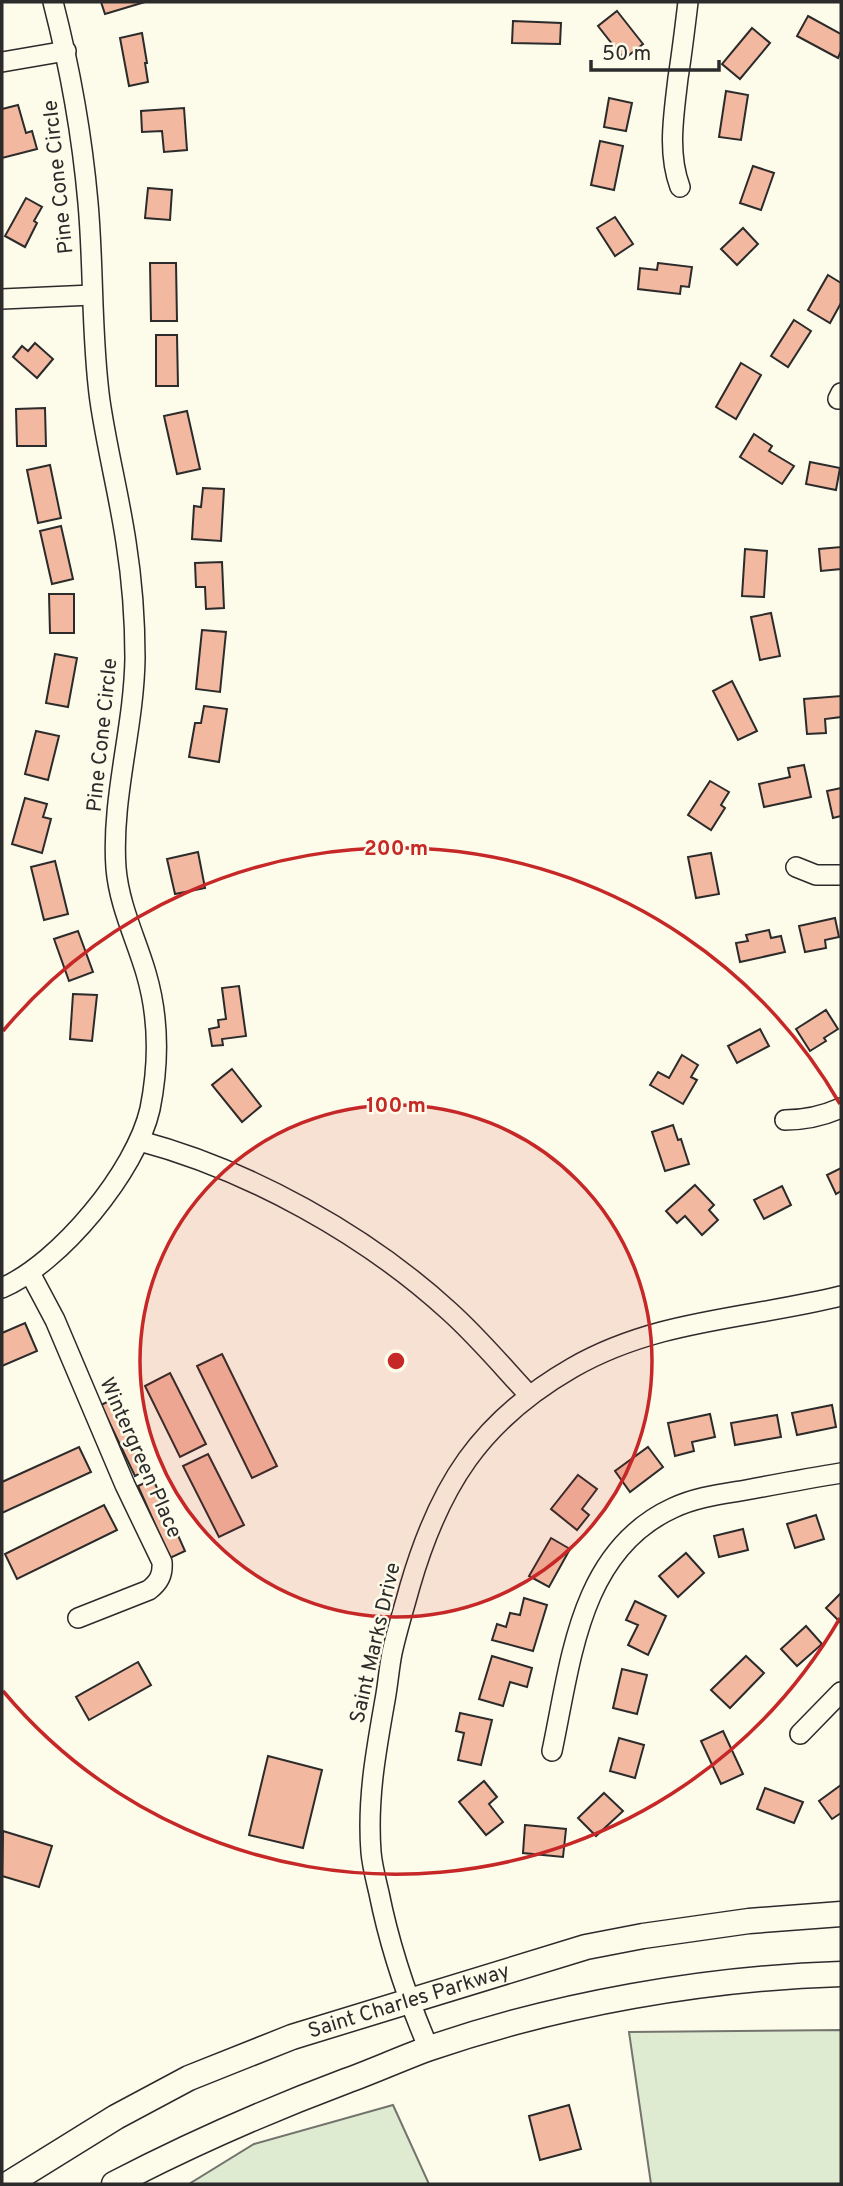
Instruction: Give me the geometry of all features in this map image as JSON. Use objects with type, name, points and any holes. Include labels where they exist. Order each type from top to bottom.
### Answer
[{"type":"main road","name":"Saint Charles Parkway","points":[[8,2184],[116,2118],[189,2078],[292,2037],[586,1947],[749,1921],[841,1914]]},
{"type":"main road","points":[[114,2184],[166,2157],[286,2103],[429,2049],[528,2020],[659,1992],[730,1982],[841,1974]]},
{"type":"street","name":"Pine Cone Circle","points":[[2,1288],[30,1273],[51,1257],[80,1226],[128,1163],[140,1141],[150,1110],[154,1082],[156,1025],[146,974],[119,886],[115,839],[116,815],[131,717],[135,658],[127,543],[100,400],[82,147],[66,51],[53,2]]},
{"type":"street","points":[[680,187],[672,155],[673,121],[688,2]]},
{"type":"street","points":[[2,62],[66,51]]},
{"type":"street","points":[[2,299],[92,295]]},
{"type":"street","points":[[796,867],[816,875],[841,875]]},
{"type":"street","points":[[785,1120],[822,1116],[841,1108]]},
{"type":"street","points":[[140,1141],[171,1149],[260,1185],[365,1244],[404,1272],[450,1312],[529,1395]]},
{"type":"street","name":"Wintergreen Place","points":[[30,1273],[55,1320],[125,1485],[162,1562],[158,1582],[149,1590],[78,1618]]},
{"type":"street","name":"Saint Marks Drive","points":[[429,2049],[409,2001],[387,1932],[371,1855],[370,1827],[373,1764],[392,1653],[421,1549],[449,1486],[487,1433],[529,1395],[607,1350],[634,1339],[691,1325],[841,1296]]},
{"type":"street","points":[[552,1751],[584,1611],[596,1584],[628,1538],[648,1522],[675,1507],[712,1496],[841,1473]]},
{"type":"street","points":[[800,1734],[841,1692]]},
{"type":"green space","points":[[841,2030],[841,2184],[651,2184],[629,2032]]},
{"type":"green space","points":[[393,2105],[429,2184],[189,2184],[254,2144]]},
{"type":"building","points":[[101,2],[145,2],[105,14]]},
{"type":"building","points":[[617,11],[643,44],[624,59],[598,26]]},
{"type":"building","points":[[808,16],[841,34],[841,51],[838,58],[797,36]]},
{"type":"building","points":[[513,21],[561,23],[560,44],[512,43]]},
{"type":"building","points":[[752,28],[770,43],[740,79],[722,64]]},
{"type":"building","points":[[142,33],[148,82],[129,86],[120,38]]},
{"type":"building","points":[[726,91],[748,95],[741,140],[719,137]]},
{"type":"building","points":[[609,98],[632,103],[626,131],[604,127]]},
{"type":"building","points":[[18,105],[26,133],[32,131],[37,149],[2,158],[2,109]]},
{"type":"building","points":[[184,108],[187,150],[164,152],[162,131],[142,132],[141,111]]},
{"type":"building","points":[[600,141],[623,146],[614,190],[591,185]]},
{"type":"building","points":[[753,166],[774,173],[761,210],[740,203]]},
{"type":"building","points":[[148,188],[172,190],[170,220],[145,218]]},
{"type":"building","points":[[26,198],[42,207],[25,247],[5,236]]},
{"type":"building","points":[[615,217],[633,244],[615,256],[597,228]]},
{"type":"building","points":[[743,228],[758,244],[737,265],[721,249]]},
{"type":"building","points":[[150,263],[176,263],[177,321],[151,321]]},
{"type":"building","points":[[658,263],[692,267],[689,287],[681,286],[680,294],[638,289],[640,268],[657,270]]},
{"type":"building","points":[[828,275],[841,283],[841,303],[830,323],[808,310]]},
{"type":"building","points":[[794,320],[811,331],[788,367],[771,356]]},
{"type":"building","points":[[156,335],[177,335],[178,386],[156,386]]},
{"type":"building","points":[[35,343],[53,359],[37,378],[13,357],[22,346],[28,351]]},
{"type":"building","points":[[741,363],[761,375],[736,419],[716,407]]},
{"type":"building","points":[[45,408],[46,446],[17,446],[16,409]]},
{"type":"building","points":[[187,411],[200,469],[177,474],[164,416]]},
{"type":"building","points":[[754,434],[772,446],[769,451],[794,466],[782,484],[740,457]]},
{"type":"building","points":[[810,462],[840,468],[836,490],[806,484]]},
{"type":"building","points":[[50,465],[61,518],[38,523],[27,470]]},
{"type":"building","points":[[203,488],[224,489],[221,541],[192,539],[194,506],[201,507]]},
{"type":"building","points":[[61,526],[73,579],[52,584],[40,531]]},
{"type":"building","points":[[841,547],[841,569],[821,571],[819,549]]},
{"type":"building","points":[[745,549],[767,551],[764,597],[742,596]]},
{"type":"building","points":[[222,562],[224,608],[206,609],[205,587],[196,587],[195,563]]},
{"type":"building","points":[[49,594],[74,594],[74,633],[50,633]]},
{"type":"building","points":[[771,613],[780,656],[760,660],[751,617]]},
{"type":"building","points":[[202,630],[226,632],[220,692],[196,689]]},
{"type":"building","points":[[55,654],[77,658],[68,707],[46,703]]},
{"type":"building","points":[[732,681],[757,731],[738,740],[713,691]]},
{"type":"building","points":[[841,696],[841,717],[825,719],[826,733],[807,734],[804,699]]},
{"type":"building","points":[[204,706],[227,709],[219,762],[189,757],[195,723],[201,723]]},
{"type":"building","points":[[36,731],[59,736],[48,780],[25,774]]},
{"type":"building","points":[[804,765],[811,797],[764,807],[759,784],[790,777],[788,768]]},
{"type":"building","points":[[710,781],[729,792],[721,805],[725,808],[711,830],[688,815]]},
{"type":"building","points":[[841,788],[841,816],[833,818],[827,791]]},
{"type":"building","points":[[25,798],[47,804],[43,817],[51,819],[42,853],[12,844]]},
{"type":"building","points":[[198,852],[205,888],[175,894],[167,859]]},
{"type":"building","points":[[711,853],[719,894],[696,898],[688,857]]},
{"type":"building","points":[[55,861],[68,914],[44,920],[31,867]]},
{"type":"building","points":[[835,918],[839,937],[825,940],[826,948],[805,952],[799,926]]},
{"type":"building","points":[[769,930],[771,938],[781,936],[785,952],[740,962],[736,943],[748,941],[746,935]]},
{"type":"building","points":[[78,931],[93,972],[69,981],[54,939]]},
{"type":"building","points":[[239,986],[246,1036],[222,1039],[223,1045],[212,1046],[209,1029],[219,1027],[218,1020],[226,1019],[222,988]]},
{"type":"building","points":[[73,994],[97,995],[92,1041],[70,1039]]},
{"type":"building","points":[[826,1010],[838,1029],[810,1051],[796,1029]]},
{"type":"building","points":[[760,1029],[769,1046],[737,1063],[728,1046]]},
{"type":"building","points":[[682,1055],[698,1065],[691,1077],[697,1080],[683,1104],[650,1085],[658,1072],[669,1078]]},
{"type":"building","points":[[232,1069],[261,1106],[242,1122],[212,1085]]},
{"type":"building","points":[[673,1125],[689,1164],[665,1171],[652,1132]]},
{"type":"building","points":[[841,1168],[841,1191],[836,1194],[827,1175]]},
{"type":"building","points":[[695,1185],[714,1205],[709,1210],[718,1220],[702,1235],[685,1216],[677,1223],[666,1211]]},
{"type":"building","points":[[782,1186],[791,1205],[764,1219],[754,1200]]},
{"type":"building","points":[[25,1323],[37,1351],[2,1366],[2,1333]]},
{"type":"building","points":[[222,1354],[277,1466],[252,1478],[197,1366]]},
{"type":"building","points":[[170,1373],[206,1444],[180,1457],[145,1386]]},
{"type":"building","points":[[115,1398],[149,1468],[135,1476],[101,1405]]},
{"type":"building","points":[[832,1405],[836,1427],[797,1435],[792,1413]]},
{"type":"building","points":[[710,1414],[715,1437],[692,1442],[694,1451],[675,1456],[668,1423]]},
{"type":"building","points":[[777,1415],[781,1437],[735,1445],[731,1423]]},
{"type":"building","points":[[79,1447],[91,1472],[2,1513],[2,1482]]},
{"type":"building","points":[[648,1447],[663,1467],[630,1492],[615,1471]]},
{"type":"building","points":[[208,1454],[244,1525],[219,1537],[183,1466]]},
{"type":"building","points":[[578,1475],[597,1489],[582,1509],[589,1515],[577,1530],[551,1509]]},
{"type":"building","points":[[153,1479],[185,1551],[170,1558],[138,1486]]},
{"type":"building","points":[[104,1505],[117,1530],[17,1579],[5,1554]]},
{"type":"building","points":[[816,1515],[824,1539],[795,1548],[787,1524]]},
{"type":"building","points":[[743,1529],[748,1550],[719,1557],[714,1536]]},
{"type":"building","points":[[551,1538],[570,1549],[549,1587],[529,1576]]},
{"type":"building","points":[[686,1553],[704,1573],[678,1597],[659,1576]]},
{"type":"building","points":[[841,1593],[841,1623],[826,1608]]},
{"type":"building","points":[[524,1598],[547,1605],[533,1651],[492,1640],[497,1624],[506,1627],[510,1613],[520,1615]]},
{"type":"building","points":[[635,1601],[666,1616],[648,1655],[628,1645],[638,1625],[626,1620]]},
{"type":"building","points":[[806,1626],[822,1644],[797,1666],[781,1649]]},
{"type":"building","points":[[492,1656],[532,1668],[527,1687],[510,1682],[503,1706],[479,1699]]},
{"type":"building","points":[[746,1656],[764,1673],[730,1708],[711,1690]]},
{"type":"building","points":[[138,1662],[151,1685],[89,1720],[76,1697]]},
{"type":"building","points":[[622,1669],[647,1675],[637,1714],[613,1708]]},
{"type":"building","points":[[460,1713],[492,1720],[481,1765],[458,1760],[464,1733],[456,1731]]},
{"type":"building","points":[[723,1731],[743,1774],[721,1784],[701,1741]]},
{"type":"building","points":[[619,1738],[644,1745],[635,1778],[610,1771]]},
{"type":"building","points":[[268,1756],[322,1770],[303,1848],[249,1835]]},
{"type":"building","points":[[484,1781],[497,1797],[489,1804],[503,1822],[486,1835],[459,1802]]},
{"type":"building","points":[[841,1785],[841,1813],[832,1819],[819,1801]]},
{"type":"building","points":[[765,1788],[803,1802],[794,1823],[757,1809]]},
{"type":"building","points":[[604,1793],[623,1811],[596,1836],[578,1818]]},
{"type":"building","points":[[525,1825],[566,1829],[563,1857],[523,1853]]},
{"type":"building","points":[[3,1831],[52,1846],[39,1887],[2,1876]]},
{"type":"building","points":[[569,2105],[581,2149],[540,2160],[529,2116]]}]
